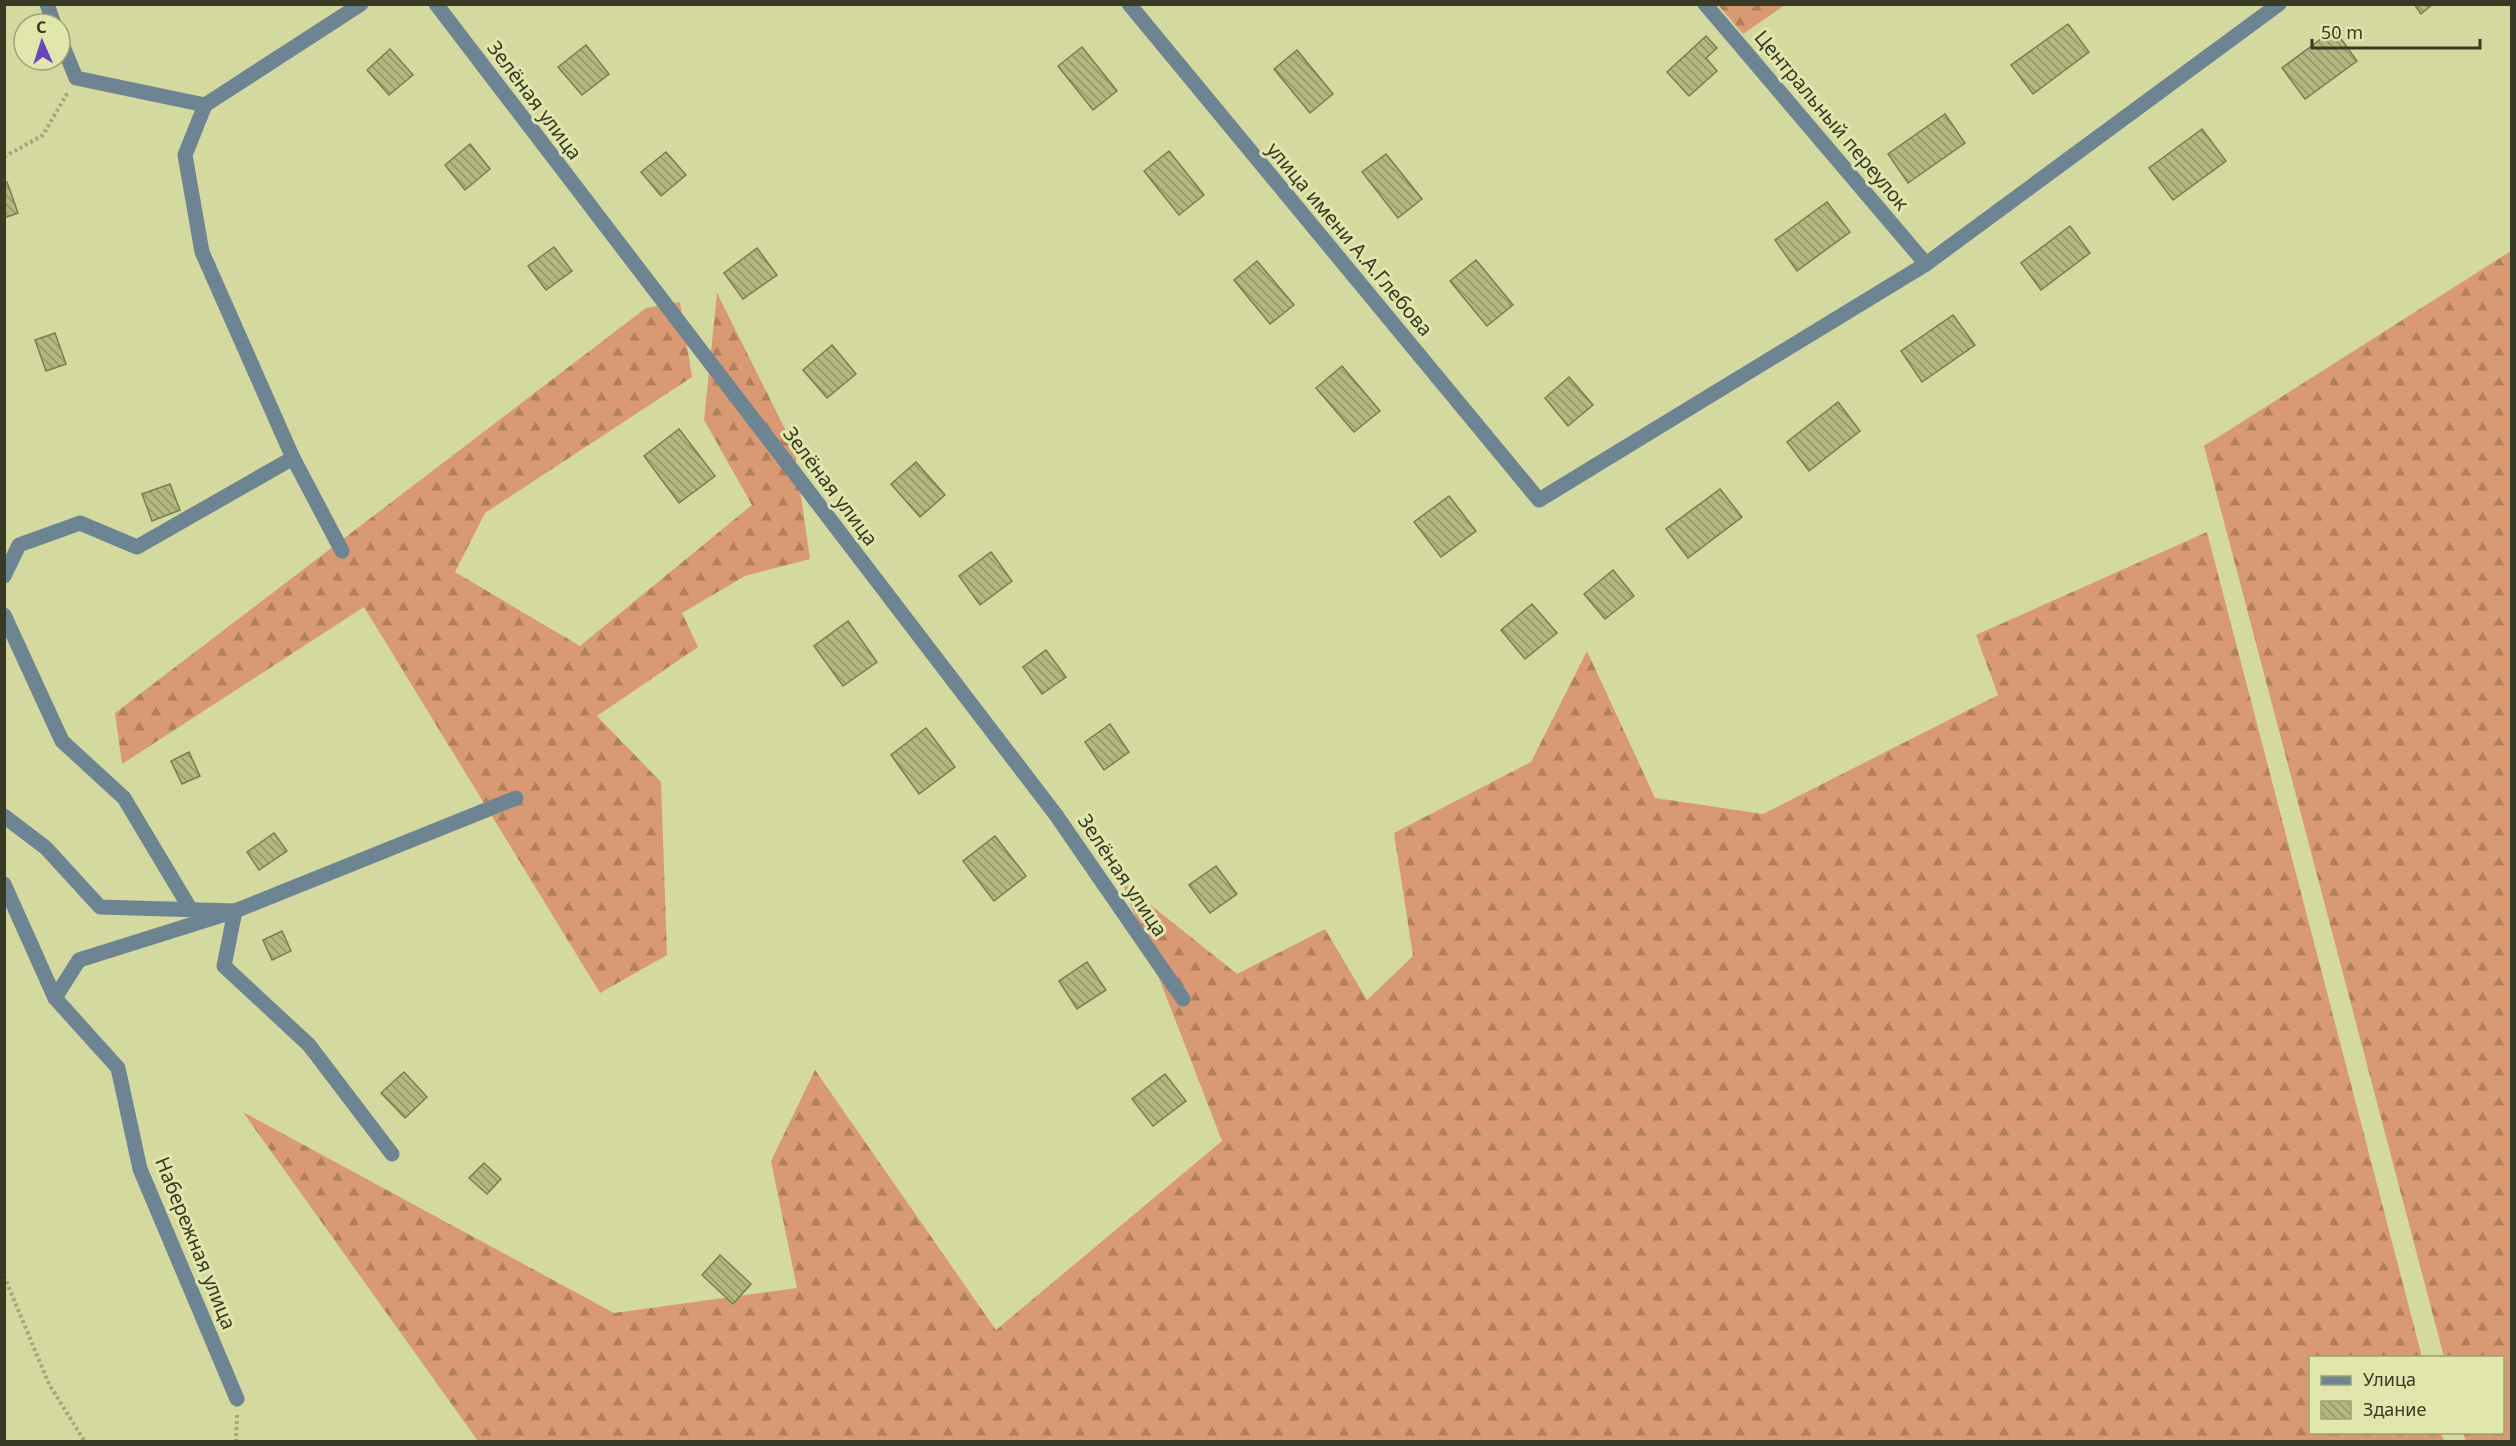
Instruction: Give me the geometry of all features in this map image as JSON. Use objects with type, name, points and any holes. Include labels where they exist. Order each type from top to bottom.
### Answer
[{"type":"street","points":[[342,551],[293,458],[202,252],[185,155],[205,105],[360,4]]},
{"type":"street","name":"Зелёная улица","points":[[436,4],[1056,815],[1183,999]]},
{"type":"street","name":"улица имени А.А.Глебова","points":[[1129,4],[1539,500],[1926,264]]},
{"type":"street","name":"Центральный переулок","points":[[1705,4],[1926,264]]},
{"type":"street","points":[[1926,264],[2278,4]]},
{"type":"street","points":[[72,68],[76,78],[205,105]]},
{"type":"street","points":[[4,576],[19,545],[80,523],[137,547],[293,458]]},
{"type":"street","points":[[4,615],[62,741],[124,798],[191,910]]},
{"type":"street","points":[[55,998],[79,960],[235,911],[516,798]]},
{"type":"street","points":[[4,816],[46,848],[100,907],[235,911]]},
{"type":"street","name":"Набережная улица","points":[[4,884],[55,998],[117,1068],[140,1169],[237,1399]]},
{"type":"street","points":[[235,911],[225,966],[309,1045],[392,1154]]},
{"type":"path","points":[[4,157],[43,135],[76,78]]},
{"type":"path","points":[[4,1276],[48,1384],[85,1442]]},
{"type":"path","points":[[236,1442],[237,1399]]},
{"type":"green space","points":[[1718,5],[1785,5],[1743,34]]},
{"type":"green space","points":[[2511,251],[2512,1441],[2466,1442],[2463,1434],[2504,1434],[2504,1356],[2444,1356],[2204,446]]},
{"type":"green space","points":[[717,293],[794,447],[810,559],[745,576],[682,613],[698,647],[597,716],[661,782],[667,955],[600,993],[364,607],[122,764],[115,713],[646,308],[680,302],[692,377],[485,513],[455,572],[580,646],[752,505],[704,420]]},
{"type":"green space","points":[[2207,532],[2422,1356],[2309,1356],[2309,1434],[2441,1434],[2444,1441],[478,1441],[243,1112],[614,1313],[797,1288],[771,1161],[815,1070],[996,1330],[1222,1141],[1122,882],[1237,974],[1325,929],[1367,1000],[1413,956],[1394,833],[1531,762],[1587,651],[1655,798],[1763,814],[1998,695],[1976,635]]},
{"type":"building","points":[[2414,4],[2433,4],[2421,14]]},
{"type":"building","points":[[2068,24],[2089,52],[2033,94],[2011,65]]},
{"type":"building","points":[[2334,29],[2357,61],[2305,99],[2282,68]]},
{"type":"building","points":[[1706,36],[1717,48],[1706,58],[1717,71],[1689,96],[1667,72]]},
{"type":"building","points":[[586,45],[609,74],[582,95],[558,67]]},
{"type":"building","points":[[1082,47],[1117,91],[1093,110],[1058,66]]},
{"type":"building","points":[[390,49],[413,75],[389,95],[367,70]]},
{"type":"building","points":[[1297,50],[1333,94],[1310,113],[1274,69]]},
{"type":"building","points":[[1945,114],[1965,143],[1908,183],[1888,154]]},
{"type":"building","points":[[2202,129],[2226,161],[2173,200],[2149,168]]},
{"type":"building","points":[[470,144],[490,169],[465,190],[445,165]]},
{"type":"building","points":[[1169,151],[1204,195],[1179,215],[1144,171]]},
{"type":"building","points":[[666,152],[686,175],[661,196],[641,172]]},
{"type":"building","points":[[1386,154],[1422,199],[1398,218],[1362,172]]},
{"type":"building","points":[[7,182],[18,213],[4,218],[4,183]]},
{"type":"building","points":[[1827,202],[1850,232],[1797,271],[1775,240]]},
{"type":"building","points":[[2070,226],[2090,253],[2041,290],[2021,263]]},
{"type":"building","points":[[554,247],[572,271],[546,290],[528,266]]},
{"type":"building","points":[[757,248],[777,275],[743,299],[724,273]]},
{"type":"building","points":[[1476,260],[1513,305],[1487,326],[1450,281]]},
{"type":"building","points":[[1257,261],[1294,305],[1270,324],[1234,280]]},
{"type":"building","points":[[1953,315],[1975,345],[1922,382],[1901,351]]},
{"type":"building","points":[[55,333],[66,364],[46,371],[35,340]]},
{"type":"building","points":[[832,345],[856,374],[827,398],[803,370]]},
{"type":"building","points":[[1342,366],[1380,411],[1354,432],[1316,388]]},
{"type":"building","points":[[1569,377],[1593,405],[1568,426],[1545,398]]},
{"type":"building","points":[[1838,402],[1860,431],[1809,471],[1787,442]]},
{"type":"building","points":[[679,429],[715,476],[679,503],[644,456]]},
{"type":"building","points":[[916,462],[945,495],[920,517],[891,484]]},
{"type":"building","points":[[170,484],[180,510],[152,521],[142,494]]},
{"type":"building","points":[[1720,489],[1742,517],[1688,558],[1666,529]]},
{"type":"building","points":[[1449,496],[1476,531],[1441,557],[1414,522]]},
{"type":"building","points":[[991,552],[1012,581],[980,605],[959,576]]},
{"type":"building","points":[[1613,570],[1634,596],[1605,619],[1584,594]]},
{"type":"building","points":[[1532,604],[1557,633],[1525,659],[1501,630]]},
{"type":"building","points":[[848,621],[877,662],[843,686],[814,646]]},
{"type":"building","points":[[1046,650],[1066,677],[1042,694],[1023,667]]},
{"type":"building","points":[[1110,724],[1129,752],[1104,770],[1085,742]]},
{"type":"building","points":[[926,728],[955,767],[919,794],[891,755]]},
{"type":"building","points":[[189,752],[200,776],[182,784],[171,761]]},
{"type":"building","points":[[274,833],[287,851],[259,870],[247,852]]},
{"type":"building","points":[[995,836],[1026,876],[994,901],[963,861]]},
{"type":"building","points":[[1216,866],[1237,894],[1210,913],[1189,885]]},
{"type":"building","points":[[282,931],[291,951],[272,960],[263,940]]},
{"type":"building","points":[[1087,962],[1106,990],[1077,1009],[1059,981]]},
{"type":"building","points":[[404,1072],[427,1097],[405,1118],[381,1093]]},
{"type":"building","points":[[1165,1074],[1186,1101],[1153,1126],[1132,1099]]},
{"type":"building","points":[[484,1163],[501,1179],[487,1194],[469,1178]]},
{"type":"building","points":[[720,1255],[751,1284],[733,1304],[702,1275]]}]
